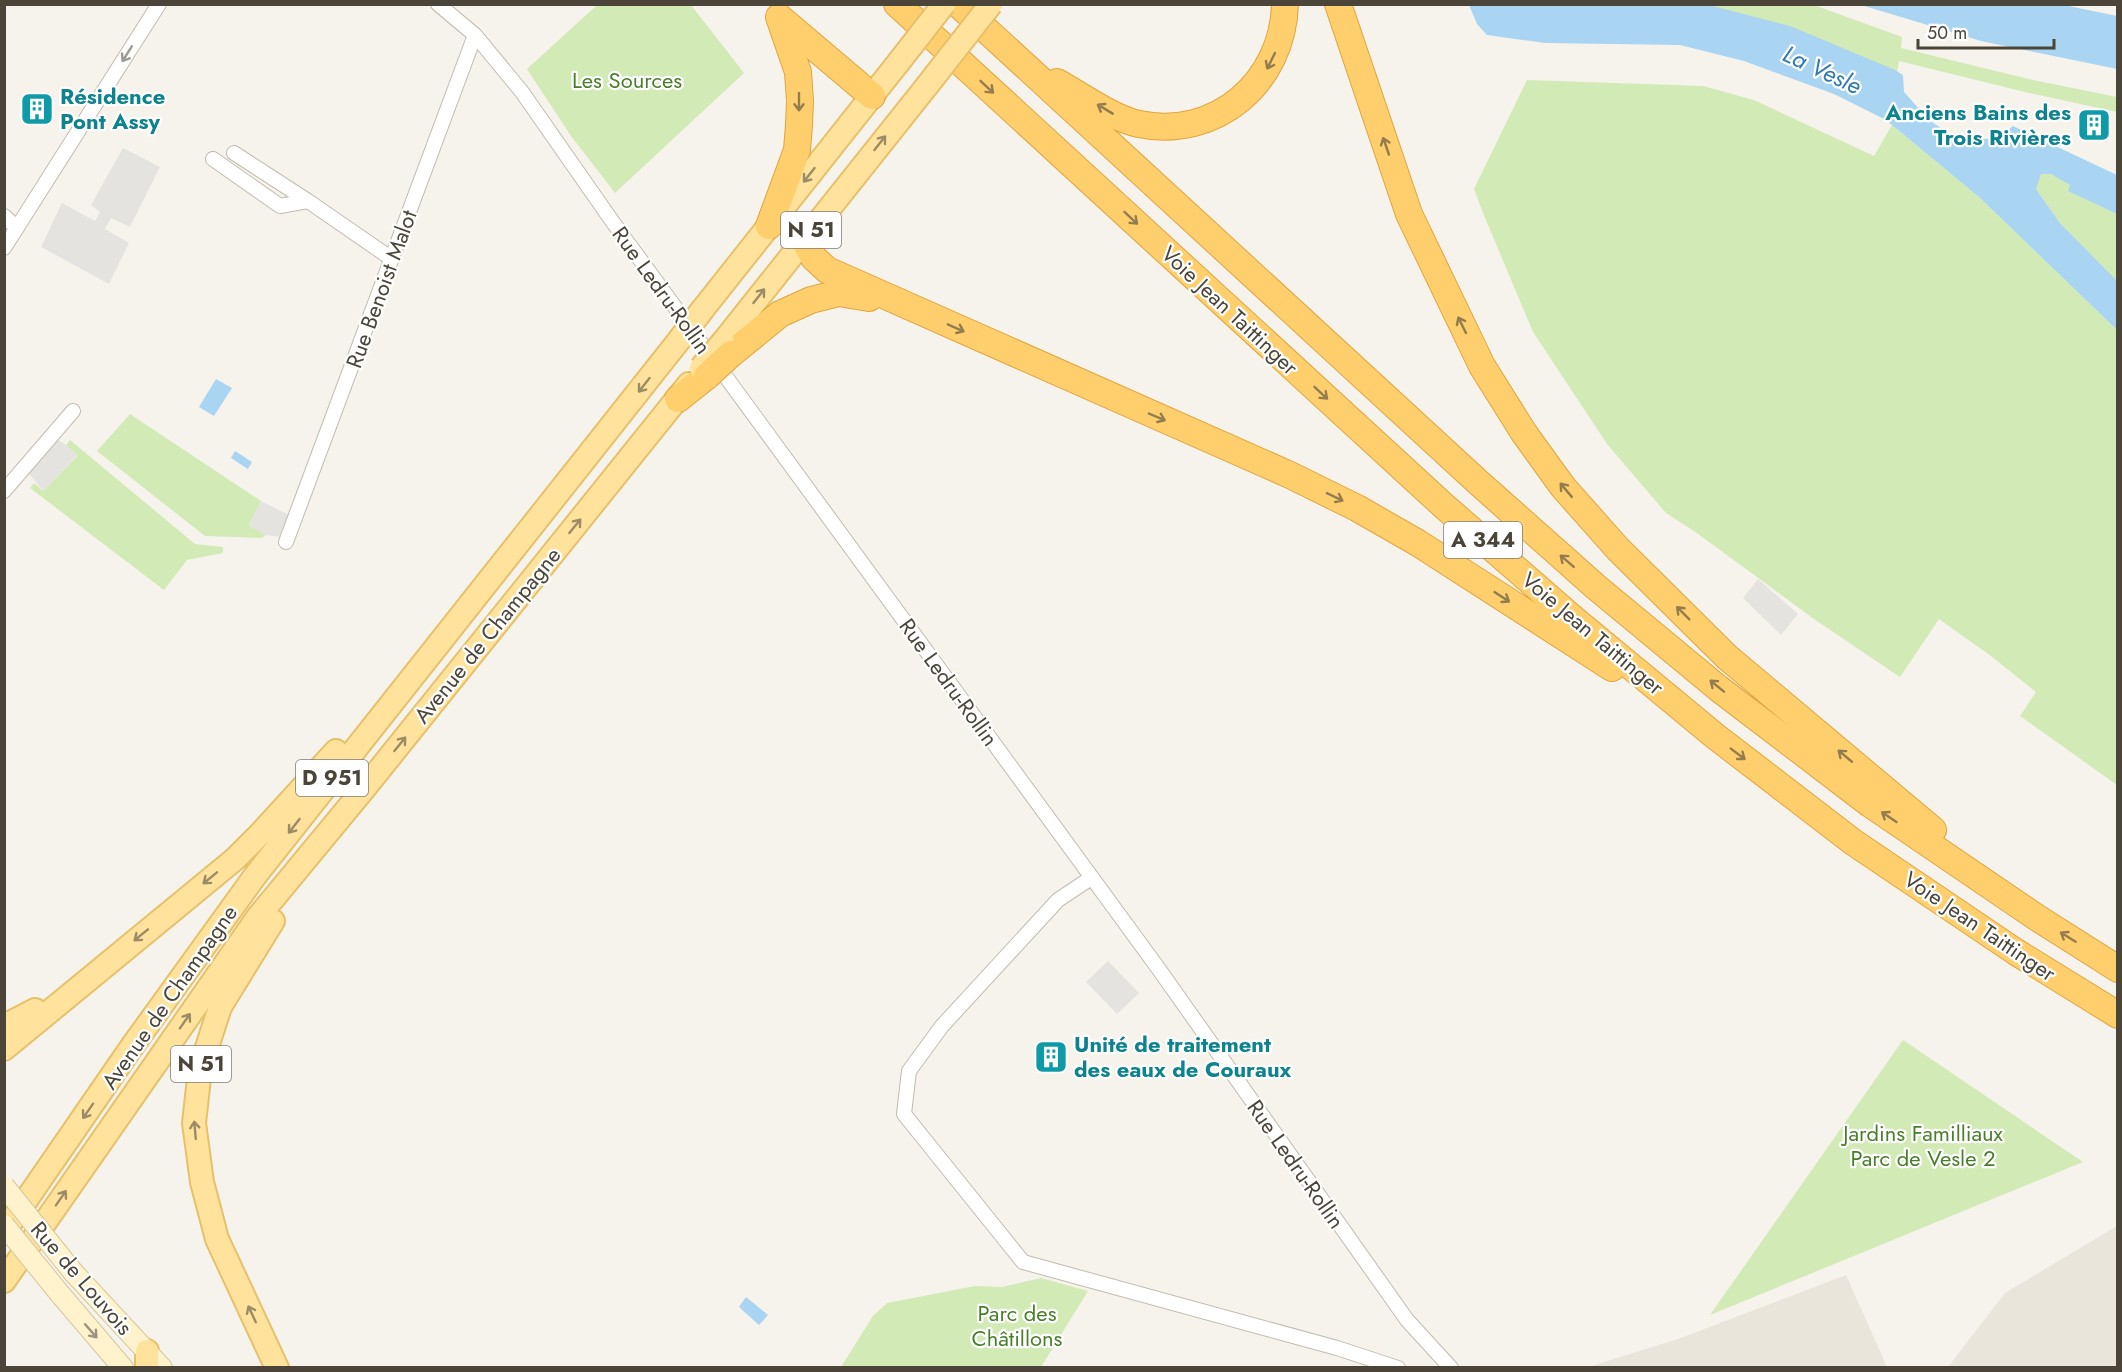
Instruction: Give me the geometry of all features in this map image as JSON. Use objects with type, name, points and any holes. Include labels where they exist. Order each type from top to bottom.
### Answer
[{"type":"highway","name":"Voie Jean Taittinger","points":[[897,4],[1445,507],[1576,621],[1715,736],[1863,848],[2016,952],[2118,1015]]},
{"type":"highway","name":"Voie Jean Taittinger","points":[[958,4],[1479,483],[1596,587],[1718,688],[1870,804],[2036,917],[2118,969]]},
{"type":"highway","points":[[1020,61],[1121,117],[1159,127],[1182,126],[1202,121],[1222,112],[1255,87],[1276,51],[1283,28],[1285,4]]},
{"type":"highway","points":[[1338,4],[1408,214],[1482,366],[1524,433],[1563,487],[1618,549],[1727,657],[2036,917]]},
{"type":"highway","points":[[774,11],[872,96]]},
{"type":"highway","points":[[769,226],[797,150],[799,113],[798,72],[774,11]]},
{"type":"highway","points":[[804,240],[814,258],[827,270],[1290,475],[1357,508],[1476,579],[1715,736]]},
{"type":"highway","points":[[678,399],[727,348],[780,314],[811,300],[839,293],[902,304]]},
{"type":"main road","name":"Avenue de Champagne","points":[[4,1232],[126,1055],[255,876],[944,4]]},
{"type":"main road","name":"N 51","points":[[727,348],[804,240],[991,4]]},
{"type":"main road","points":[[872,96],[900,119]]},
{"type":"main road","points":[[790,200],[804,240]]},
{"type":"main road","name":"Avenue de Champagne","points":[[4,1281],[258,917],[678,399]]},
{"type":"main road","points":[[4,1049],[235,859],[328,760],[496,555],[539,517]]},
{"type":"main road","name":"N 51","points":[[277,1368],[217,1239],[202,1182],[194,1123],[200,1069],[220,1007],[263,936],[363,790]]},
{"type":"main road","points":[[4,1026],[79,987]]},
{"type":"street","points":[[4,248],[159,4]]},
{"type":"street","name":"Rue Ledru-Rollin","points":[[438,4],[475,35],[522,92],[619,230],[1092,878],[1407,1320],[1451,1368]]},
{"type":"street","name":"Rue Benoist Malot","points":[[286,543],[475,35]]},
{"type":"street","points":[[234,153],[392,259]]},
{"type":"street","points":[[213,159],[280,206],[308,201]]},
{"type":"street","points":[[4,216],[17,228]]},
{"type":"street","points":[[4,491],[73,411]]},
{"type":"street","points":[[1092,878],[1058,900],[942,1026],[909,1071],[904,1114],[1023,1263],[1337,1348],[1398,1368]]},
{"type":"street","name":"Rue de Louvois","points":[[4,1186],[73,1272],[152,1362]]},
{"type":"street","name":"Rue de Louvois","points":[[4,1224],[123,1368]]},
{"type":"shaded area","points":[[123,148],[160,167],[130,227],[111,218],[105,229],[129,243],[109,284],[41,247],[62,203],[95,221],[100,212],[91,205]]},
{"type":"shaded area","points":[[52,436],[77,455],[43,491],[26,470]]},
{"type":"shaded area","points":[[261,501],[295,518],[288,538],[266,535],[249,526]]},
{"type":"shaded area","points":[[1758,579],[1798,614],[1781,635],[1743,598]]},
{"type":"shaded area","points":[[1108,961],[1139,993],[1117,1014],[1086,982]]},
{"type":"shaded area","points":[[2117,1226],[2117,1367],[1948,1367],[2005,1293]]},
{"type":"shaded area","points":[[1846,1275],[1887,1367],[1588,1367],[1678,1339]]},
{"type":"green space","name":"Les Sources","points":[[597,5],[691,5],[744,73],[615,193],[571,136],[527,69]]},
{"type":"green space","points":[[1705,5],[1814,5],[1902,37],[1901,48],[2033,80],[2117,97],[2117,112],[1899,61],[1897,72],[1850,52]]},
{"type":"green space","points":[[1527,80],[1703,86],[1754,100],[1874,156],[1892,125],[1979,197],[2117,330],[2117,785],[2020,716],[2036,692],[1939,619],[1900,677],[1814,619],[1666,513],[1607,444],[1533,332],[1474,189]]},
{"type":"green space","points":[[2041,174],[2060,178],[2071,186],[2069,191],[2117,214],[2117,282],[2060,223],[2036,189],[2036,182]]},
{"type":"green space","points":[[130,414],[261,501],[249,525],[266,535],[262,538],[205,536],[97,451]]},
{"type":"green space","points":[[70,440],[195,544],[223,547],[223,553],[187,560],[164,590],[30,488],[34,483],[43,491],[77,456],[66,445]]},
{"type":"green space","name":"Jardins Familliaux Parc de Vesle 2","points":[[1903,1040],[2083,1162],[1710,1315]]},
{"type":"green space","name":"Parc des Châtillons","points":[[1041,1278],[1088,1291],[1041,1367],[841,1367],[873,1316],[887,1303],[975,1286],[1002,1287]]},
{"type":"water","name":"La Vesle","points":[[1705,4],[1790,26],[1895,70],[1903,75],[1904,92],[1929,120],[1963,143],[2001,136],[2013,126],[2117,175],[2117,214],[2068,191],[2070,185],[2051,174],[2041,174],[2036,189],[2060,223],[2117,281],[2117,330],[1979,197],[1886,120],[1834,94],[1744,61],[1680,45],[1545,43],[1487,35],[1477,24],[1469,5]]},
{"type":"water","points":[[2059,4],[2117,16],[2117,69],[1981,41],[1861,5]]},
{"type":"water","points":[[216,379],[232,388],[214,416],[199,407]]},
{"type":"water","points":[[235,451],[252,462],[248,469],[231,458]]},
{"type":"water","points":[[746,1297],[768,1315],[759,1325],[739,1307]]},
{"type":"place","name":"Résidence Pont Assy","points":[[37,109]]},
{"type":"place","name":"Anciens Bains des Trois Rivières","points":[[2094,125]]},
{"type":"place","name":"Unité de traitement des eaux de Couraux","points":[[1051,1057]]}]
